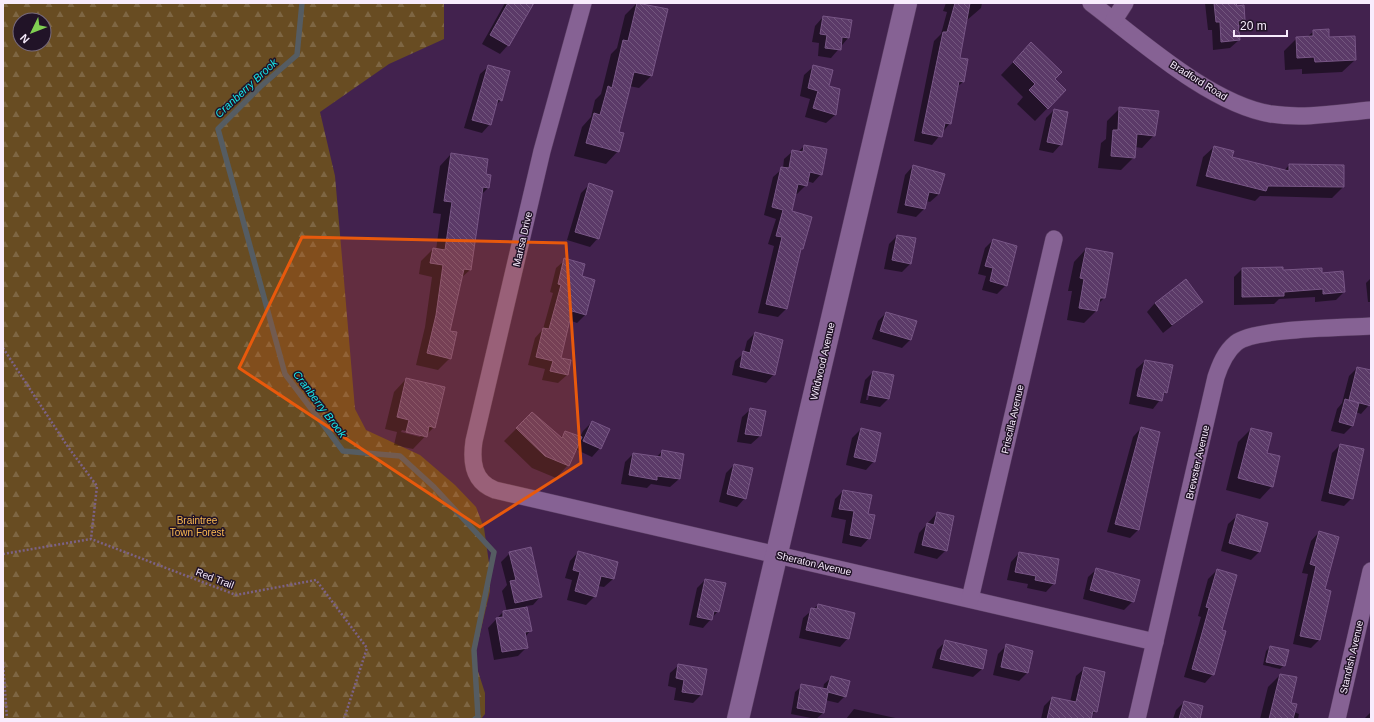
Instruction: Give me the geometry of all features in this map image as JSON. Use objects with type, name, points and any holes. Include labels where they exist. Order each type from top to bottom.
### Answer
[{"type":"street","name":"Marisa Drive","points":[[477,476],[473,459],[474,441],[542,151],[583,3]]},
{"type":"street","name":"Wildwood Avenue","points":[[738,719],[906,3]]},
{"type":"street","name":"Bradford Road","points":[[1091,3],[1198,82],[1228,98],[1256,110],[1270,114],[1300,116],[1371,110]]},
{"type":"street","points":[[1114,20],[1125,3]]},
{"type":"street","name":"Priscilla Avenue","points":[[970,599],[1054,239]]},
{"type":"street","name":"Brewster Avenue","points":[[1137,719],[1216,377],[1224,358],[1236,343],[1255,335],[1371,326]]},
{"type":"street","name":"Sheraton Avenue","points":[[477,476],[487,487],[495,490],[1155,642]]},
{"type":"street","name":"Standish Avenue","points":[[1337,719],[1371,571]]},
{"type":"path","points":[[3,348],[68,448],[97,486],[91,539],[3,554]]},
{"type":"path","name":"Red Trail","points":[[91,539],[236,595],[316,580],[367,648],[344,719]]},
{"type":"path","points":[[3,662],[6,719]]},
{"type":"highlighted area","points":[[302,237],[566,243],[581,463],[480,527],[239,368]]},
{"type":"green space","name":"Braintree Town Forest","points":[[3,3],[444,3],[444,39],[389,64],[320,112],[335,176],[355,409],[366,430],[420,455],[455,485],[476,507],[484,528],[489,563],[490,591],[474,659],[485,693],[485,714],[481,719],[3,719]]},
{"type":"building","points":[[508,3],[534,3],[509,46],[490,35]]},
{"type":"building","points":[[637,3],[668,9],[652,76],[634,72],[619,132],[624,133],[619,152],[586,143],[594,113],[600,115],[608,86],[612,88],[623,40],[628,41]]},
{"type":"building","points":[[955,3],[970,3],[960,58],[968,59],[964,82],[959,81],[951,124],[945,123],[942,137],[922,133],[943,32],[947,32]]},
{"type":"building","points":[[1214,3],[1236,3],[1237,6],[1244,5],[1245,20],[1238,21],[1240,40],[1221,42],[1220,22],[1216,22]]},
{"type":"building","points":[[823,16],[852,20],[849,38],[842,37],[841,50],[825,48],[827,35],[820,34]]},
{"type":"building","points":[[1329,29],[1329,37],[1355,36],[1356,60],[1315,62],[1314,57],[1297,58],[1296,37],[1313,36],[1313,30]]},
{"type":"building","points":[[1031,42],[1062,72],[1055,79],[1066,90],[1048,109],[1029,90],[1035,84],[1013,62]]},
{"type":"building","points":[[488,65],[510,71],[502,101],[498,99],[491,125],[472,120]]},
{"type":"building","points":[[813,65],[833,70],[829,86],[840,89],[836,115],[813,108],[818,91],[808,88]]},
{"type":"building","points":[[1119,107],[1159,111],[1155,136],[1137,134],[1135,158],[1111,156],[1113,130],[1118,130]]},
{"type":"building","points":[[1054,109],[1068,112],[1062,145],[1047,142]]},
{"type":"building","points":[[804,145],[827,149],[822,175],[810,172],[807,186],[798,184],[792,211],[812,217],[803,249],[801,249],[787,309],[766,304],[782,237],[776,236],[783,210],[772,207],[781,167],[789,168],[792,150],[803,152]]},
{"type":"building","points":[[1214,146],[1234,151],[1232,157],[1289,171],[1289,164],[1344,165],[1344,187],[1268,186],[1266,191],[1206,176]]},
{"type":"building","points":[[451,153],[488,159],[486,174],[491,175],[489,188],[483,187],[471,270],[464,269],[450,331],[457,332],[451,359],[427,353],[436,315],[443,265],[430,263],[433,248],[445,250],[452,202],[444,201]]},
{"type":"building","points":[[913,165],[945,174],[939,194],[929,192],[925,209],[905,205]]},
{"type":"building","points":[[589,183],[613,191],[599,239],[575,232]]},
{"type":"building","points":[[897,235],[916,238],[911,264],[892,260]]},
{"type":"building","points":[[993,239],[1017,246],[1007,286],[990,281],[993,268],[985,266]]},
{"type":"building","points":[[1086,248],[1113,253],[1105,298],[1100,298],[1097,311],[1079,308],[1084,279],[1080,278]]},
{"type":"building","points":[[564,258],[585,264],[582,276],[595,280],[586,315],[572,311],[561,358],[571,360],[568,375],[550,371],[553,361],[536,357],[543,328],[549,329],[561,285],[558,284]]},
{"type":"building","points":[[1283,267],[1283,270],[1322,268],[1322,273],[1343,271],[1345,292],[1323,294],[1323,289],[1284,292],[1284,296],[1242,297],[1242,268]]},
{"type":"building","points":[[1186,279],[1203,302],[1172,325],[1155,303]]},
{"type":"building","points":[[886,312],[917,321],[911,340],[880,331]]},
{"type":"building","points":[[755,332],[783,340],[775,375],[740,367],[743,351],[750,353]]},
{"type":"building","points":[[1145,360],[1173,365],[1167,393],[1164,392],[1162,401],[1137,396]]},
{"type":"building","points":[[1357,367],[1371,370],[1371,406],[1349,400]]},
{"type":"building","points":[[873,371],[894,375],[889,399],[868,395]]},
{"type":"building","points":[[406,378],[445,387],[435,428],[429,426],[427,437],[406,432],[409,420],[397,417]]},
{"type":"building","points":[[1345,399],[1359,403],[1353,426],[1339,422]]},
{"type":"building","points":[[750,408],[766,411],[761,436],[745,434]]},
{"type":"building","points":[[532,412],[562,438],[565,431],[582,437],[569,466],[545,456],[516,428]]},
{"type":"building","points":[[592,421],[610,429],[601,449],[583,441]]},
{"type":"building","points":[[1141,427],[1160,432],[1139,530],[1115,524]]},
{"type":"building","points":[[861,428],[881,433],[875,462],[854,457]]},
{"type":"building","points":[[1251,428],[1272,433],[1267,453],[1280,456],[1273,487],[1238,478]]},
{"type":"building","points":[[1340,444],[1364,449],[1353,499],[1329,493]]},
{"type":"building","points":[[662,450],[684,454],[680,479],[657,476],[657,480],[629,475],[633,453],[661,457]]},
{"type":"building","points":[[734,464],[753,468],[746,499],[727,494]]},
{"type":"building","points":[[843,490],[872,495],[868,514],[875,515],[870,539],[850,535],[854,511],[839,509]]},
{"type":"building","points":[[937,512],[954,516],[947,551],[922,545],[927,523],[934,525]]},
{"type":"building","points":[[1237,514],[1268,523],[1260,552],[1229,543]]},
{"type":"building","points":[[1319,531],[1339,537],[1325,589],[1331,591],[1320,640],[1300,636],[1316,566],[1310,564]]},
{"type":"building","points":[[531,547],[542,597],[515,603],[510,581],[516,580],[509,552]]},
{"type":"building","points":[[578,551],[618,562],[614,579],[601,576],[596,597],[575,591],[580,572],[573,570]]},
{"type":"building","points":[[1019,552],[1059,559],[1055,584],[1035,580],[1036,576],[1015,572]]},
{"type":"building","points":[[1096,568],[1140,580],[1134,602],[1090,590]]},
{"type":"building","points":[[1217,569],[1237,575],[1222,630],[1226,631],[1214,675],[1192,669],[1209,608],[1206,607]]},
{"type":"building","points":[[705,579],[726,583],[719,612],[714,611],[712,620],[697,617]]},
{"type":"building","points":[[818,604],[855,613],[849,639],[806,630],[811,608],[817,609]]},
{"type":"building","points":[[527,607],[532,631],[525,632],[528,648],[502,652],[496,618],[503,617],[503,611]]},
{"type":"building","points":[[945,640],[987,650],[983,669],[940,659]]},
{"type":"building","points":[[1006,644],[1033,651],[1028,673],[1001,667]]},
{"type":"building","points":[[1270,646],[1289,650],[1285,666],[1266,662]]},
{"type":"building","points":[[678,664],[707,669],[702,695],[682,692],[684,680],[676,678]]},
{"type":"building","points":[[1084,667],[1105,672],[1097,712],[1093,711],[1091,719],[1047,719],[1052,697],[1076,702]]},
{"type":"building","points":[[1280,674],[1297,677],[1291,703],[1297,704],[1293,719],[1269,719]]},
{"type":"building","points":[[831,676],[850,681],[846,697],[828,692],[824,713],[797,708],[801,684],[827,689]]},
{"type":"building","points":[[1184,701],[1203,706],[1200,719],[1179,719]]},
{"type":"waterway","name":"Cranberry Brook","points":[[302,3],[297,55],[260,87],[218,129],[285,374],[343,451],[400,456],[434,487],[494,552],[474,650],[478,717],[475,719]]}]
